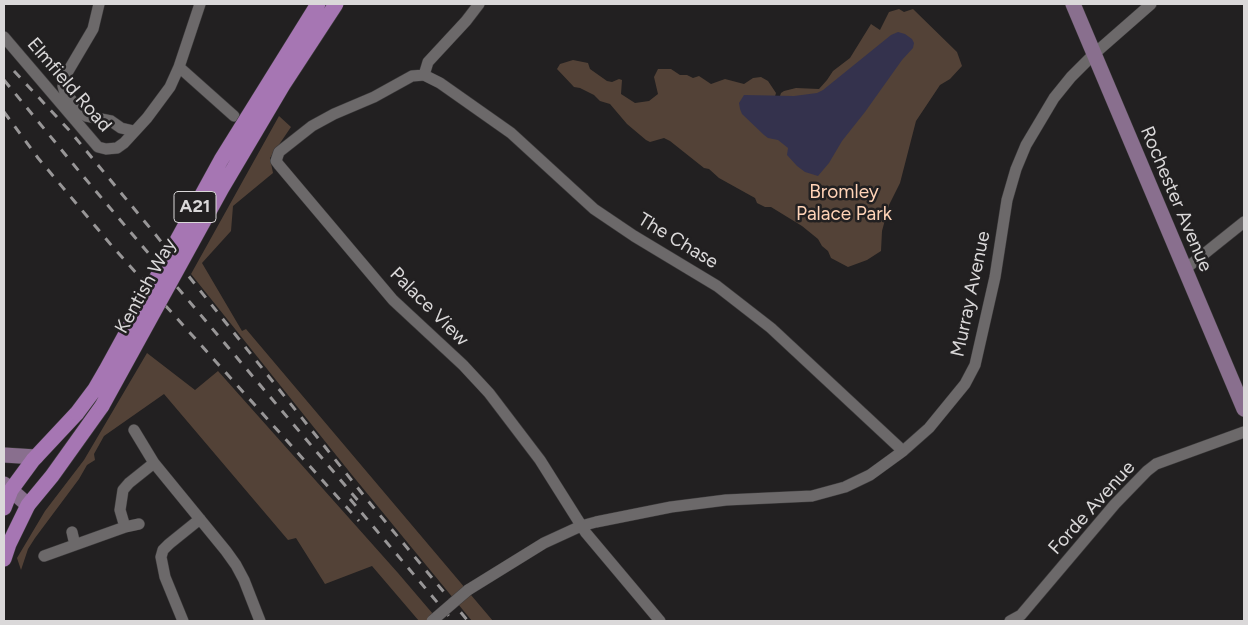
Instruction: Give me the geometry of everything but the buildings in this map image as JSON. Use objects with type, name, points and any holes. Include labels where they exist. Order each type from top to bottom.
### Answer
[{"type":"main road","name":"Kentish Way","points":[[7,487],[77,413],[95,389],[221,160],[318,4]]},
{"type":"main road","name":"Kentish Way","points":[[28,504],[52,476],[102,406],[226,179],[288,77],[336,4]]},
{"type":"main road","name":"A21","points":[[4,508],[7,487]]},
{"type":"main road","name":"A21","points":[[4,559],[28,504]]},
{"type":"street","points":[[99,4],[93,29],[68,73],[63,86],[65,93],[86,116],[91,119],[111,121],[121,128],[134,131]]},
{"type":"street","name":"Elmfield Road","points":[[4,37],[98,147],[102,149],[117,148],[147,118],[170,87],[179,67],[200,4]]},
{"type":"street","points":[[424,75],[428,62],[466,22],[479,4]]},
{"type":"street","name":"Rochester Avenue","points":[[1073,4],[1244,408]]},
{"type":"street","name":"Murray Avenue","points":[[432,621],[468,590],[544,543],[581,526],[640,512],[671,507],[726,500],[812,496],[845,488],[870,475],[930,428],[965,384],[975,365],[996,277],[1007,200],[1016,169],[1026,145],[1054,98],[1071,77],[1094,54],[1152,4]]},
{"type":"street","points":[[179,67],[234,116]]},
{"type":"street","name":"The Chase","points":[[424,75],[464,99],[511,133],[594,209],[634,236],[717,286],[771,328],[903,451]]},
{"type":"street","name":"Palace View","points":[[424,75],[412,76],[374,97],[334,114],[312,126],[279,152],[276,161],[393,300],[475,376],[540,460],[581,526],[660,621]]},
{"type":"street","points":[[1184,270],[1244,222]]},
{"type":"street","points":[[134,430],[154,464],[236,565],[260,621]]},
{"type":"street","name":"Forde Avenue","points":[[1010,621],[1021,615],[1115,504],[1147,471],[1156,464],[1244,432]]},
{"type":"street","points":[[4,455],[36,457]]},
{"type":"street","points":[[124,527],[120,510],[123,490],[129,483],[154,464]]},
{"type":"street","points":[[7,487],[28,504]]},
{"type":"street","points":[[184,621],[165,577],[161,557],[163,550],[169,544],[200,519]]},
{"type":"street","points":[[44,556],[124,527],[139,524]]},
{"type":"street","points":[[72,532],[75,545]]},
{"type":"green space","name":"Bromley Palace Park","points":[[899,9],[904,12],[913,9],[957,52],[962,66],[950,79],[940,85],[916,121],[900,183],[889,205],[882,231],[881,251],[867,260],[848,267],[831,258],[818,239],[802,226],[771,207],[765,207],[757,203],[755,198],[719,178],[709,169],[704,168],[670,141],[664,138],[650,142],[646,140],[627,124],[610,104],[600,101],[594,95],[580,88],[574,87],[557,69],[560,64],[573,60],[588,63],[590,69],[607,81],[622,80],[621,94],[635,103],[649,101],[658,94],[654,77],[658,69],[671,69],[680,75],[687,75],[693,78],[699,76],[711,84],[725,79],[744,84],[753,78],[761,77],[768,81],[776,93],[774,100],[768,107],[753,108],[754,113],[767,129],[783,134],[796,147],[803,164],[808,170],[814,170],[819,167],[850,121],[858,115],[870,95],[881,86],[892,67],[908,50],[908,44],[900,41],[883,50],[860,67],[845,90],[813,108],[786,105],[779,99],[781,93],[796,88],[819,89],[833,71],[850,58],[871,24],[880,30],[889,12]]},
{"type":"green space","points":[[279,116],[291,127],[270,158],[273,173],[233,206],[231,231],[202,263],[242,331],[246,329],[493,621],[472,621],[191,274]]},
{"type":"green space","points":[[147,353],[195,390],[218,371],[439,621],[419,621],[372,566],[325,584],[296,538],[288,540],[164,394],[104,436],[94,454],[95,460],[87,465],[79,479],[28,549],[21,570],[17,558],[45,511],[84,460]]},
{"type":"shaded area","points":[[898,32],[912,39],[914,43],[913,48],[902,60],[818,176],[805,172],[797,166],[787,155],[788,148],[778,140],[768,138],[742,114],[739,103],[744,95],[794,96],[817,93],[823,90],[891,35]]},
{"type":"railway","points":[[14,71],[69,130],[155,234],[369,502],[468,621]]},
{"type":"railway","points":[[4,80],[360,503]]},
{"type":"railway","points":[[4,112],[38,158],[112,246],[359,521]]},
{"type":"railway","points":[[350,499],[453,621]]}]
